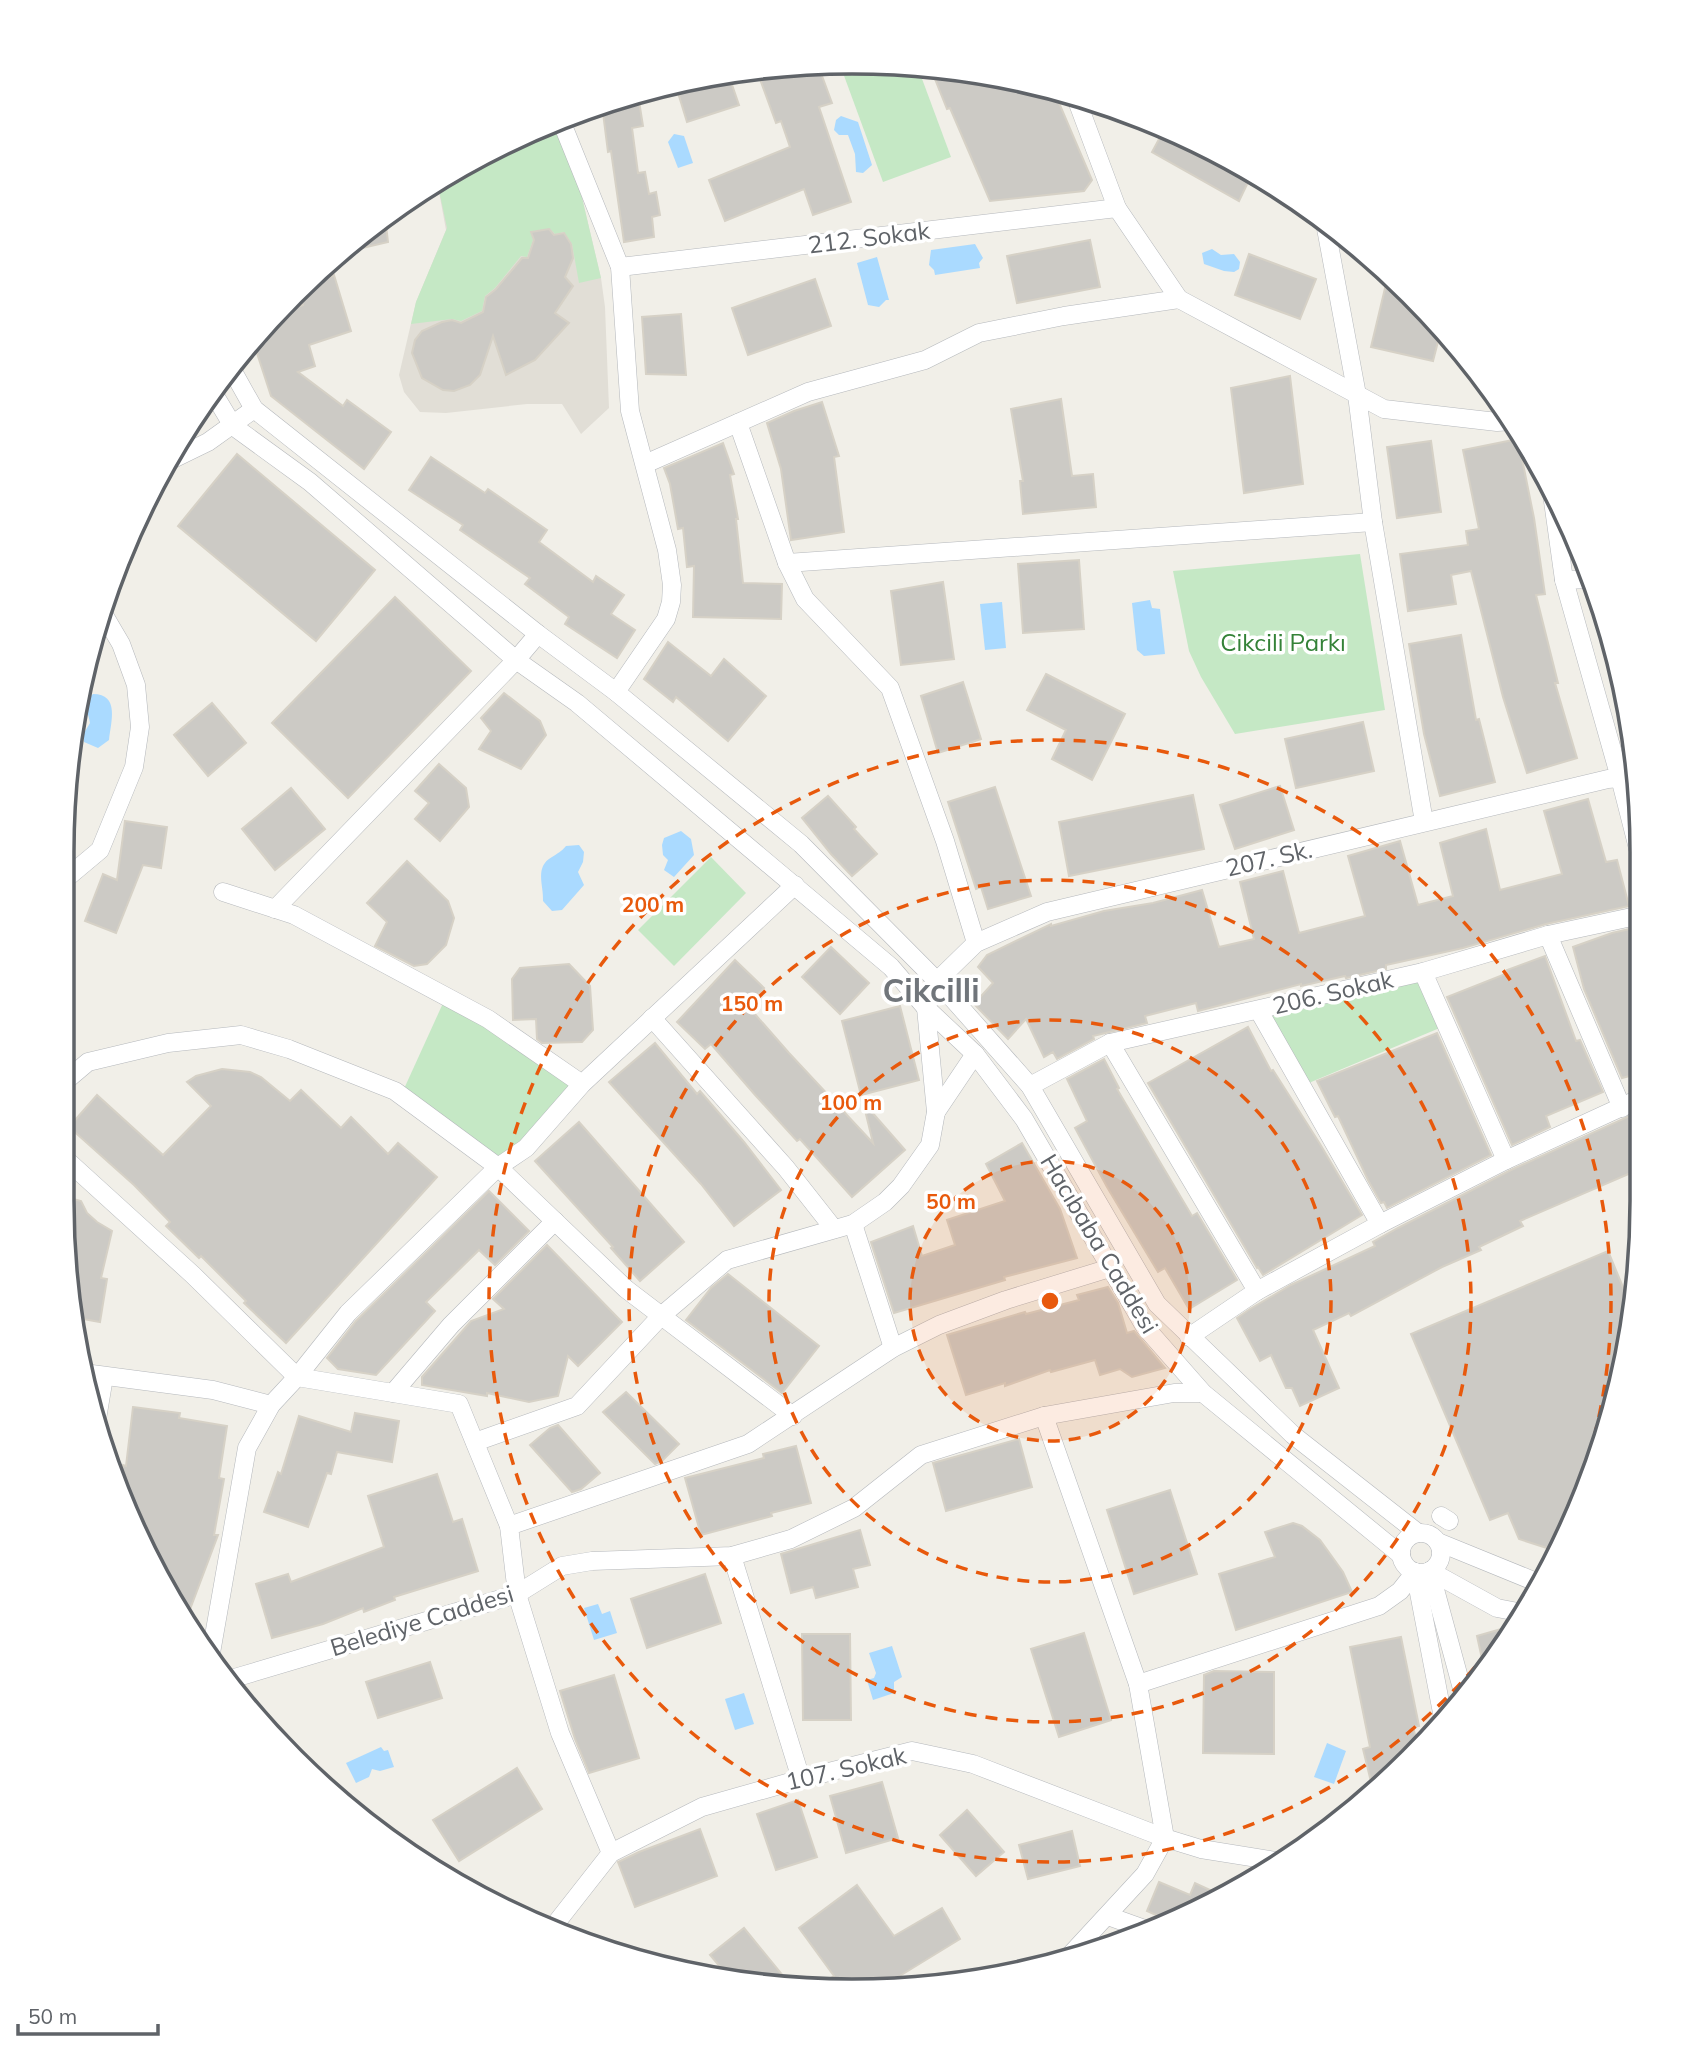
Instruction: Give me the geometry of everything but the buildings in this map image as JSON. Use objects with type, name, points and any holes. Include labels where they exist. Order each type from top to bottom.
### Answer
[{"type":"street","points":[[1080,108],[1118,208],[1179,299],[1384,409],[1500,422]]},
{"type":"street","points":[[564,129],[620,267],[630,411],[667,550],[672,584],[666,619],[616,692]]},
{"type":"street","name":"212. Sokak","points":[[620,267],[1118,208]]},
{"type":"street","points":[[1327,236],[1357,395],[1373,522],[1424,822]]},
{"type":"street","points":[[645,464],[807,391],[925,360],[979,333],[1064,316],[1179,299]]},
{"type":"street","points":[[236,376],[254,409],[538,634],[616,692],[801,844],[937,981],[1030,1086],[1157,1304],[1293,1435],[1418,1533],[1427,1534],[1438,1542],[1530,1580]]},
{"type":"street","points":[[218,401],[233,426]]},
{"type":"street","points":[[183,454],[208,442],[254,409]]},
{"type":"street","points":[[737,423],[788,564],[805,599],[890,688],[945,841],[976,943]]},
{"type":"street","name":"Hacıbaba Caddesi","points":[[233,426],[310,482],[516,660],[577,703],[891,967],[926,1007],[975,1054],[1024,1119],[1145,1326],[1203,1393],[1401,1555]]},
{"type":"street","points":[[788,564],[1373,522]]},
{"type":"street","points":[[1556,523],[1564,580],[1628,810]]},
{"type":"street","points":[[1564,580],[1580,579]]},
{"type":"street","points":[[73,873],[100,850],[135,767],[140,727],[136,685],[121,644],[108,623]]},
{"type":"street","points":[[275,909],[538,634]]},
{"type":"street","name":"207. Sk.","points":[[937,981],[976,943],[1046,912],[1620,778]]},
{"type":"street","points":[[213,1644],[247,1448],[271,1405],[348,1313],[498,1167],[526,1148],[582,1084],[796,885]]},
{"type":"street","points":[[223,892],[294,915],[488,1019],[582,1084]]},
{"type":"street","name":"206. Sokak","points":[[1030,1086],[1110,1044],[1423,972],[1548,935],[1630,918]]},
{"type":"street","points":[[1548,935],[1622,1108]]},
{"type":"street","points":[[1423,972],[1506,1160]]},
{"type":"street","points":[[475,1442],[577,1406],[661,1316],[727,1260],[853,1224],[885,1202],[901,1186],[930,1145],[936,1112],[926,1007],[937,981]]},
{"type":"street","points":[[1259,1011],[1380,1224]]},
{"type":"street","points":[[652,1018],[786,1168],[834,1228]]},
{"type":"street","points":[[73,1075],[88,1062],[167,1043],[241,1035],[289,1049],[395,1091],[498,1167],[626,1289],[793,1416]]},
{"type":"street","points":[[1110,1044],[1257,1291]]},
{"type":"street","points":[[936,1112],[975,1054]]},
{"type":"street","points":[[1189,1337],[1257,1291],[1380,1224],[1506,1160],[1630,1104]]},
{"type":"street","points":[[73,1166],[193,1275],[297,1377],[459,1404],[509,1526],[517,1594],[560,1733],[611,1853]]},
{"type":"street","points":[[393,1393],[451,1325],[555,1221]]},
{"type":"street","points":[[853,1224],[893,1348]]},
{"type":"street","points":[[509,1526],[748,1444],[893,1348],[939,1325],[1006,1300],[1110,1268]]},
{"type":"street","points":[[93,1375],[214,1390],[271,1405]]},
{"type":"street","points":[[100,1402],[104,1377]]},
{"type":"street","name":"Belediye Caddesi","points":[[237,1677],[517,1594],[562,1566],[592,1561],[732,1556],[791,1539],[855,1508],[921,1455],[1044,1416],[1174,1392],[1203,1393]]},
{"type":"street","points":[[1044,1416],[1138,1684],[1165,1838],[1145,1874],[1080,1944]]},
{"type":"street","points":[[1418,1533],[1404,1542],[1401,1555],[1407,1567],[1423,1571],[1497,1608],[1512,1611]]},
{"type":"street","points":[[1138,1684],[1379,1606],[1423,1571],[1435,1567],[1441,1555],[1438,1542]]},
{"type":"street","points":[[732,1556],[801,1779]]},
{"type":"street","points":[[1423,1571],[1460,1684]]},
{"type":"street","points":[[1423,1571],[1442,1706]]},
{"type":"street","name":"107. Sokak","points":[[558,1921],[611,1853],[702,1807],[912,1751],[973,1764],[1165,1838],[1201,1849],[1264,1859]]},
{"type":"street","points":[[1108,1916],[1133,1925]]},
{"type":"shaded area","points":[[557,132],[579,185],[601,278],[605,307],[609,408],[581,434],[562,404],[527,404],[446,413],[420,412],[404,392],[399,375],[416,302],[446,230],[439,193],[507,154]]},
{"type":"green space","points":[[843,74],[921,77],[951,157],[883,182]]},
{"type":"green space","points":[[557,132],[579,185],[601,278],[579,283],[572,244],[564,232],[555,234],[550,229],[531,232],[533,240],[527,257],[521,256],[485,296],[482,311],[461,321],[452,319],[411,324],[416,302],[447,228],[439,192],[507,154]]},
{"type":"green space","name":"Cikcili Parkı","points":[[1360,554],[1385,710],[1235,734],[1201,677],[1189,651],[1173,571]]},
{"type":"green space","points":[[711,857],[746,893],[674,966],[638,930]]},
{"type":"green space","points":[[1420,976],[1442,1027],[1304,1085],[1264,1013]]},
{"type":"green space","points":[[444,1001],[574,1086],[524,1144],[498,1161],[403,1091]]},
{"type":"water","points":[[841,116],[858,122],[872,165],[863,173],[856,172],[855,154],[848,135],[839,135],[834,130],[836,120]]},
{"type":"water","points":[[674,134],[684,136],[693,163],[678,168],[668,142]]},
{"type":"water","points":[[975,244],[983,258],[979,263],[980,268],[935,275],[929,265],[931,250]]},
{"type":"water","points":[[1212,249],[1221,255],[1234,254],[1240,262],[1239,269],[1234,272],[1224,271],[1204,264],[1202,253]]},
{"type":"water","points":[[877,257],[889,300],[879,307],[868,305],[857,263]]},
{"type":"water","points":[[1150,600],[1152,608],[1160,609],[1165,654],[1144,656],[1137,650],[1132,603]]},
{"type":"water","points":[[1002,602],[1006,648],[985,650],[980,604]]},
{"type":"water","points":[[93,694],[102,695],[112,710],[109,740],[98,748],[84,742],[84,733],[90,723],[87,709],[89,698]]},
{"type":"water","points":[[681,831],[691,839],[694,855],[674,877],[664,870],[668,860],[663,855],[662,845],[664,838]]},
{"type":"water","points":[[579,845],[584,852],[578,872],[584,885],[562,910],[552,911],[543,901],[543,866],[566,846]]},
{"type":"water","points":[[598,1604],[602,1614],[610,1611],[617,1633],[594,1640],[584,1608]]},
{"type":"water","points":[[892,1646],[902,1677],[894,1682],[894,1693],[873,1700],[867,1680],[874,1678],[876,1673],[869,1653]]},
{"type":"water","points":[[744,1693],[754,1724],[735,1730],[725,1699]]},
{"type":"water","points":[[1327,1743],[1346,1751],[1334,1784],[1314,1777]]},
{"type":"water","points":[[381,1747],[384,1751],[388,1750],[394,1767],[380,1771],[372,1769],[369,1777],[356,1783],[346,1763]]},
{"type":"district","name":"Cikcilli","points":[[931,991]]}]
